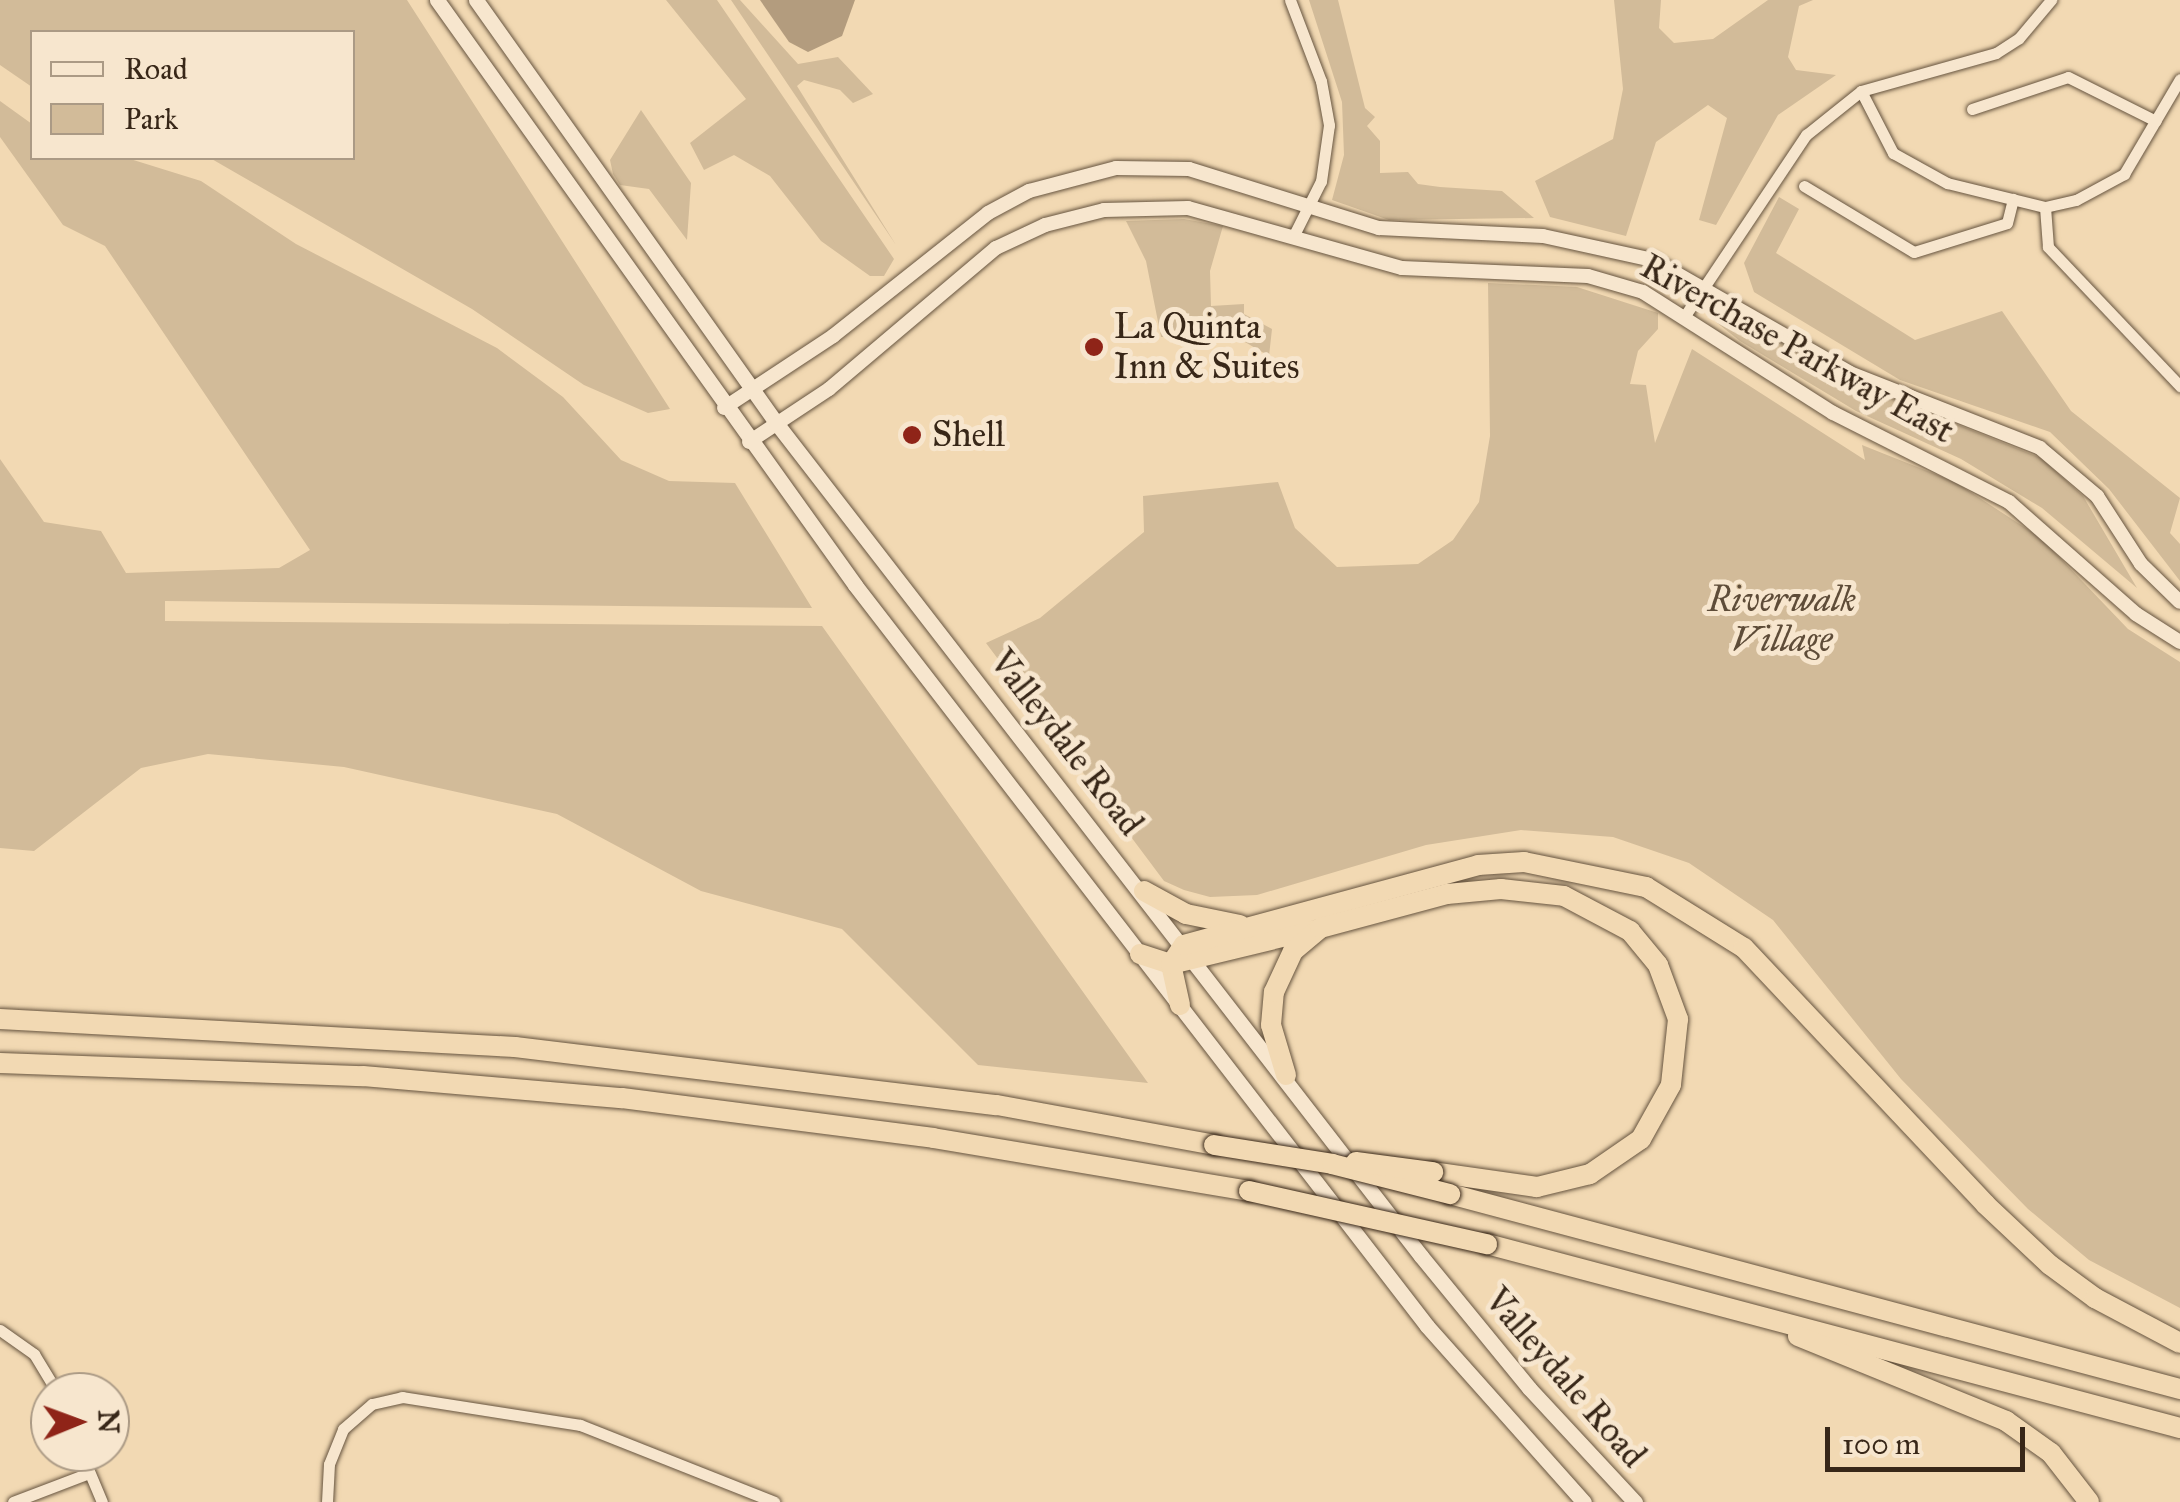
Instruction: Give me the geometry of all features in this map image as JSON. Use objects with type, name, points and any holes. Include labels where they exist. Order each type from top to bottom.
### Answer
[{"type":"highway","points":[[1140,954],[1171,964],[1242,926],[1498,862],[1604,874],[1646,887],[1744,948],[1984,1204],[2050,1265],[2110,1307],[2180,1342]]},
{"type":"highway","points":[[1191,952],[1320,928],[1463,891],[1534,890],[1602,912],[1630,930],[1658,965],[1678,1019],[1677,1062],[1662,1108],[1641,1139],[1610,1164],[1566,1182],[1506,1186],[1372,1161],[1332,1164]]},
{"type":"highway","points":[[1144,892],[1186,914],[1242,926]]},
{"type":"highway","points":[[1286,1074],[1271,1025],[1274,992],[1293,951],[1320,928]]},
{"type":"highway","points":[[1171,964],[1180,1006]]},
{"type":"highway","points":[[0,1019],[534,1049],[997,1105],[1332,1164],[2180,1390]]},
{"type":"highway","points":[[0,1063],[363,1076],[622,1098],[933,1138],[1249,1191],[1488,1244],[2180,1428]]},
{"type":"highway","points":[[1766,1317],[1840,1355],[2006,1421],[2051,1452],[2089,1502]]},
{"type":"main road","name":"Valleydale Road","points":[[437,0],[724,408],[1140,954],[1427,1326],[1584,1502]]},
{"type":"main road","name":"Valleydale Road","points":[[476,0],[777,424],[1286,1074],[1493,1346],[1635,1502]]},
{"type":"street","points":[[1290,0],[1321,81],[1329,125],[1326,160],[1310,207],[1293,238]]},
{"type":"street","points":[[1686,314],[1709,288],[1784,158],[1861,92],[1986,58],[2019,38],[2051,0]]},
{"type":"street","points":[[1972,110],[2068,77],[2156,121]]},
{"type":"street","points":[[1861,92],[1894,153],[1947,184],[2045,207],[2076,200],[2124,174],[2180,79]]},
{"type":"street","name":"Riverchase Parkway East","points":[[724,408],[833,336],[988,214],[1048,183],[1116,168],[1170,167],[1228,177],[1379,228],[1584,241],[1653,260],[1709,288],[1850,373],[2031,443],[2066,465],[2180,602]]},
{"type":"street","points":[[1804,186],[1914,252],[2007,222],[2013,199]]},
{"type":"street","name":"Riverchase Parkway East","points":[[750,442],[858,366],[971,265],[1045,225],[1104,210],[1157,206],[1224,215],[1402,268],[1613,281],[1686,314],[1833,412],[2009,502],[2136,614],[2180,642]]},
{"type":"street","points":[[2045,207],[2048,246],[2180,386]]},
{"type":"street","points":[[0,1330],[34,1354],[44,1372]]},
{"type":"street","points":[[327,1502],[329,1464],[343,1430],[372,1404],[402,1397],[580,1425],[774,1502]]},
{"type":"street","points":[[13,1502],[89,1473],[102,1502]]},
{"type":"green space","points":[[0,0],[407,0],[670,409],[648,413],[584,385],[472,309],[213,160],[355,160],[355,30],[30,30],[30,86],[0,65]]},
{"type":"green space","points":[[666,0],[717,0],[894,259],[884,276],[870,276],[821,241],[770,176],[734,155],[704,170],[690,143],[746,99]]},
{"type":"green space","points":[[731,0],[740,0],[798,64],[838,57],[873,94],[853,103],[840,90],[804,80],[797,86],[896,245]]},
{"type":"green space","points":[[1309,0],[1338,0],[1365,108],[1375,117],[1367,126],[1380,141],[1380,173],[1408,172],[1418,184],[1502,191],[1534,218],[1389,220],[1332,200],[1344,155],[1342,102]]},
{"type":"green space","points":[[1614,0],[1661,0],[1659,28],[1674,43],[1713,39],[1768,0],[1813,0],[1799,6],[1788,57],[1796,70],[1836,75],[1778,115],[1716,225],[1699,220],[1727,118],[1708,105],[1656,142],[1626,236],[1550,217],[1535,181],[1613,139],[1623,89]]},
{"type":"green space","points":[[0,101],[30,123],[30,160],[133,160],[201,181],[296,244],[497,348],[563,397],[621,460],[669,481],[735,483],[812,608],[165,601],[165,621],[822,626],[1148,1083],[978,1065],[842,929],[701,891],[557,814],[344,767],[208,754],[141,768],[34,851],[0,848],[0,459],[44,522],[101,531],[126,573],[279,568],[310,550],[105,246],[63,225],[0,137]]},
{"type":"green space","points":[[641,110],[691,183],[687,240],[649,189],[620,185],[613,174],[610,160]]},
{"type":"green space","points":[[1779,197],[1799,209],[1776,253],[1915,340],[2002,311],[2071,411],[2180,498],[2170,533],[2180,544],[2180,581],[2109,489],[2050,432],[1900,380],[1754,292],[1744,263]]},
{"type":"green space","points":[[1184,219],[1223,226],[1210,271],[1211,306],[1244,304],[1244,314],[1272,329],[1269,356],[1238,338],[1161,337],[1146,261],[1126,221]]},
{"type":"green space","name":"Riverwalk Village","points":[[1488,283],[1577,287],[1658,313],[1658,329],[1638,351],[1630,384],[1646,385],[1655,443],[1692,349],[1865,460],[1862,445],[1955,482],[2041,538],[2128,629],[2180,662],[2180,1308],[2089,1260],[2028,1209],[1901,1079],[1773,920],[1689,863],[1613,837],[1521,830],[1426,845],[1257,895],[1210,897],[1184,890],[1164,881],[986,643],[1040,618],[1144,532],[1143,496],[1278,482],[1295,528],[1337,567],[1418,564],[1453,540],[1479,502],[1490,436]]},
{"type":"green space","points":[[1715,312],[1727,312],[1856,384],[2041,458],[2083,496],[2137,588],[2042,508],[1961,459],[1856,411],[1740,341],[1716,322]]},
{"type":"shaded area","points":[[760,0],[855,0],[842,36],[808,52],[789,42]]},
{"type":"place","name":"La Quinta Inn & Suites","points":[[1094,347]]},
{"type":"place","name":"Shell","points":[[912,435]]}]
